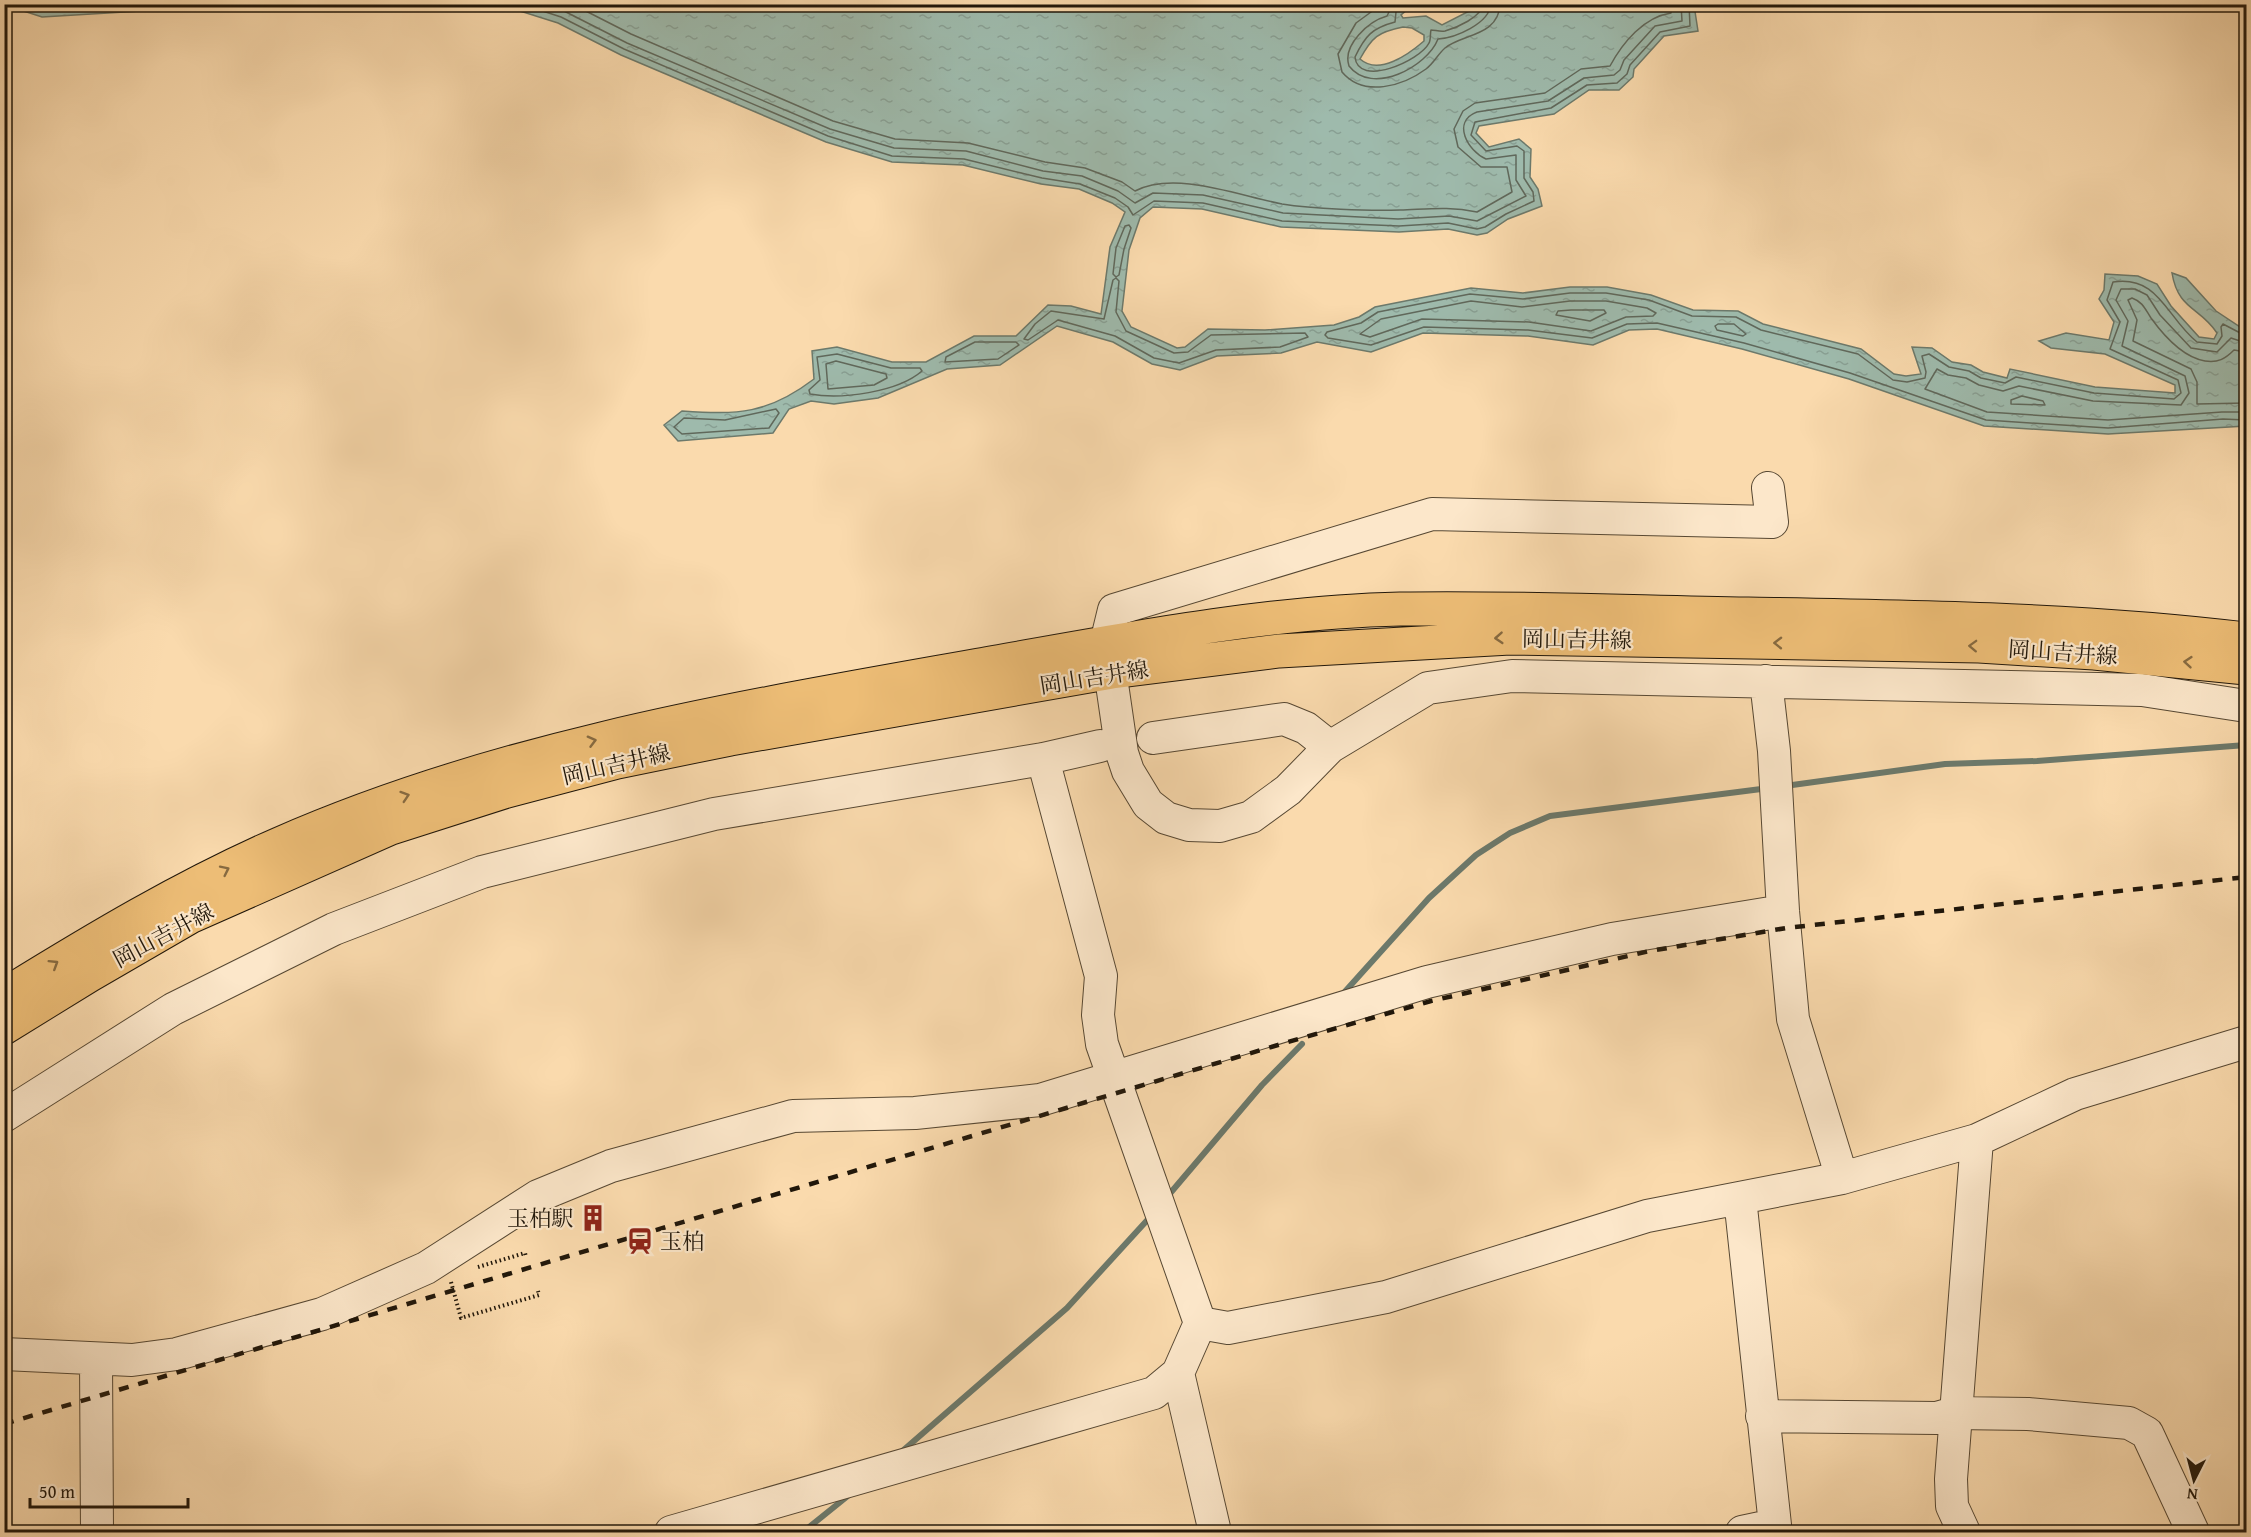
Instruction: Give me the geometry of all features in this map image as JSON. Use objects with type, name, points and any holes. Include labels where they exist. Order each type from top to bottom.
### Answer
[{"type":"main road","name":"岡山吉井線","points":[[4,1028],[90,975],[190,918],[391,828],[496,794],[617,762],[1109,658],[1275,619],[1396,609],[1980,618],[2247,639]]},
{"type":"main road","name":"岡山吉井線","points":[[4,995],[176,893],[280,843],[386,802],[497,766],[729,709],[1109,658],[1510,638],[1979,646],[2094,653],[2247,668]]},
{"type":"street","points":[[1768,488],[1772,522],[1432,514],[1114,610],[1109,658],[1122,753],[1128,771],[1148,804],[1166,818],[1189,825],[1220,826],[1251,817],[1288,790],[1330,747],[1428,688],[1512,676],[2142,690],[2247,706]]},
{"type":"street","points":[[1766,681],[1793,1019],[1842,1178]]},
{"type":"street","points":[[1154,738],[1284,719],[1306,728],[1330,747]]},
{"type":"street","points":[[4,1116],[173,1009],[334,929],[482,872],[714,814],[1043,759],[1100,746]]},
{"type":"street","points":[[671,1533],[1154,1393],[1178,1373],[1200,1323],[1102,1044],[1098,1015],[1101,976],[1043,759]]},
{"type":"street","points":[[4,1354],[132,1360],[177,1354],[322,1314],[426,1268],[538,1196],[611,1166],[793,1116],[915,1113],[1040,1100],[1427,982],[1612,939],[1783,911]]},
{"type":"street","points":[[1200,1323],[1228,1328],[1386,1297],[1647,1216],[1842,1178],[1977,1140],[2075,1094],[2247,1042]]},
{"type":"street","points":[[1964,1533],[1952,1506],[1955,1413],[1977,1140]]},
{"type":"street","points":[[1740,1198],[1775,1525],[1742,1533]]},
{"type":"street","points":[[96,1359],[97,1533]]},
{"type":"street","points":[[1178,1373],[1215,1533]]},
{"type":"street","points":[[1762,1416],[1937,1418],[1955,1413],[2028,1414],[2129,1423],[2147,1433],[2193,1533]]},
{"type":"path","points":[[470,1269],[525,1253],[526,1257]]},
{"type":"path","points":[[449,1276],[461,1318],[539,1295],[538,1291]]},
{"type":"water","points":[[152,4],[141,11],[42,17],[5,5]]},
{"type":"water","points":[[1414,4],[1401,15],[1403,18],[1426,16],[1442,25],[1481,5],[1694,5],[1698,31],[1664,36],[1634,69],[1633,77],[1619,90],[1589,90],[1554,114],[1479,126],[1476,133],[1489,147],[1519,139],[1531,149],[1530,177],[1538,189],[1542,206],[1508,219],[1487,233],[1477,235],[1448,229],[1399,232],[1281,227],[1202,209],[1153,207],[1140,218],[1129,250],[1122,311],[1131,327],[1177,348],[1185,347],[1208,329],[1265,330],[1334,325],[1359,317],[1375,307],[1471,288],[1523,293],[1570,287],[1607,287],[1651,295],[1693,310],[1738,311],[1763,324],[1861,349],[1894,374],[1906,376],[1921,374],[1912,347],[1932,348],[1952,362],[1971,365],[1983,372],[2007,378],[2010,369],[2095,387],[2175,393],[2175,385],[2105,354],[2051,348],[2039,341],[2066,333],[2109,340],[2114,322],[2099,299],[2104,290],[2105,274],[2138,276],[2157,284],[2171,306],[2199,337],[2214,339],[2217,333],[2184,301],[2175,285],[2172,273],[2186,278],[2216,311],[2246,331],[2246,426],[2108,434],[1984,426],[1849,379],[1742,349],[1657,329],[1629,330],[1593,345],[1528,336],[1423,333],[1371,352],[1317,342],[1281,353],[1217,356],[1180,370],[1152,364],[1113,342],[1057,326],[1000,365],[947,369],[878,398],[834,404],[811,401],[789,409],[773,433],[678,441],[664,425],[682,411],[720,413],[752,410],[767,406],[797,391],[814,379],[812,351],[837,347],[892,362],[926,362],[974,336],[1016,336],[1048,305],[1071,306],[1101,314],[1110,247],[1125,212],[1112,203],[1079,189],[1041,184],[963,165],[892,162],[826,142],[621,55],[558,23],[501,5]],"holes":[[[1403,27],[1412,28],[1424,35],[1424,41],[1402,57],[1376,65],[1368,64],[1360,59],[1368,45],[1387,31]]]},
{"type":"waterway","points":[[1785,786],[1945,764],[2037,761],[2246,745]]},
{"type":"waterway","points":[[1341,996],[1429,898],[1476,855],[1510,833],[1550,816],[1769,788]]},
{"type":"waterway","points":[[1167,1197],[1262,1085],[1302,1044]]},
{"type":"waterway","points":[[899,1454],[1067,1308],[1151,1216]]},
{"type":"waterway","points":[[803,1532],[849,1495]]},
{"type":"railway","points":[[4,1424],[1431,1001],[1650,951],[1786,928],[2246,877]]},
{"type":"place","name":"玉柏駅","points":[[593,1218]]},
{"type":"place","name":"玉柏","points":[[640,1241]]}]
